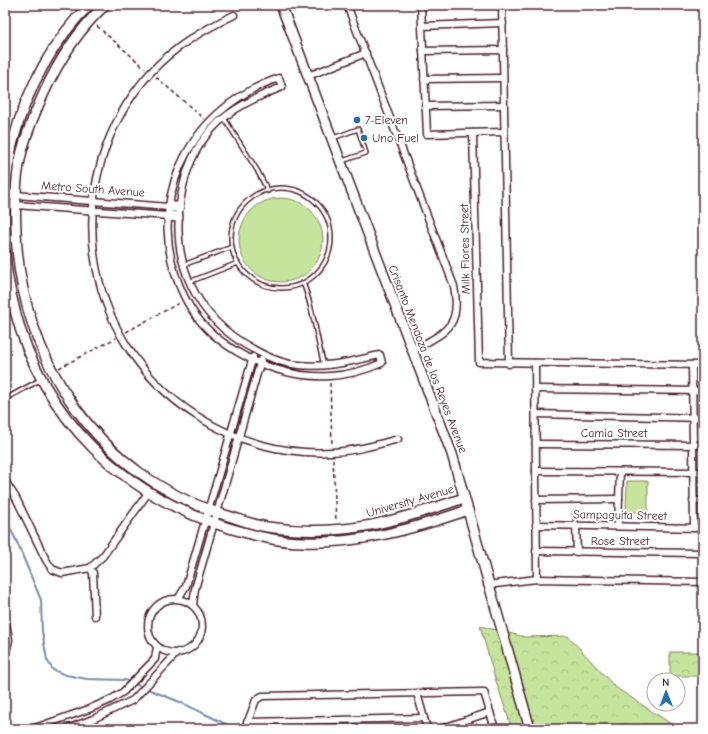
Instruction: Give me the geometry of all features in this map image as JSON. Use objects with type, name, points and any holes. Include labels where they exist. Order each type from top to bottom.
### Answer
[{"type":"street","points":[[5,187],[9,136],[41,69],[57,43],[89,5]]},
{"type":"street","name":"University Avenue","points":[[105,5],[89,20],[68,49],[50,80],[33,116],[19,164],[15,205],[17,260],[29,314],[46,360],[74,408],[100,439],[130,466],[168,492],[212,511],[265,527],[337,531],[374,526],[464,498]]},
{"type":"street","name":"Crisanto Mendoza de los Reyes Avenue","points":[[282,5],[340,162],[452,454],[487,585],[530,729]]},
{"type":"street","points":[[347,5],[455,294],[455,317],[449,328],[412,351]]},
{"type":"street","points":[[421,5],[427,134],[504,132]]},
{"type":"street","points":[[502,5],[509,364],[703,365]]},
{"type":"street","points":[[234,15],[211,26],[184,43],[155,68],[136,91],[116,125],[103,154],[93,201],[92,237],[98,275],[109,312],[120,336],[134,357],[167,394],[197,416],[238,438],[285,450],[316,452],[366,448],[398,439]]},
{"type":"street","points":[[422,26],[503,23]]},
{"type":"street","points":[[423,51],[503,50]]},
{"type":"street","points":[[308,76],[366,53]]},
{"type":"street","points":[[279,78],[282,87],[256,98],[224,118],[212,129],[200,145],[190,164],[184,182],[179,212],[178,233],[183,265],[189,282],[207,313],[231,336],[255,350],[297,365],[324,367],[342,365],[379,355],[382,362],[361,371],[330,376],[297,374],[277,370],[252,360],[224,342],[210,330],[186,299],[173,269],[169,251],[169,211],[176,179],[183,159],[207,122],[235,99],[267,82],[279,78]]},
{"type":"street","points":[[424,79],[503,78]]},
{"type":"street","points":[[425,106],[504,105]]},
{"type":"street","name":"Milk Flores Street","points":[[473,133],[478,360],[482,364],[509,364]]},
{"type":"street","name":"Metro South Avenue","points":[[5,194],[93,201],[179,212]]},
{"type":"street","name":"Metro South Avenue","points":[[5,205],[92,211],[169,211]]},
{"type":"street","name":"University Avenue","points":[[5,252],[5,265],[25,345],[42,379],[63,414],[89,445],[119,471],[148,493],[209,522],[262,538],[302,542],[338,542],[378,537],[423,525],[468,510]]},
{"type":"street","points":[[193,605],[178,599],[162,602],[151,613],[148,629],[151,638],[157,646],[169,652],[178,652],[190,648],[200,635],[201,619],[193,605],[195,589],[230,434],[255,350]]},
{"type":"street","points":[[212,511],[238,438],[263,354]]},
{"type":"street","points":[[535,363],[537,579]]},
{"type":"street","points":[[692,365],[694,528]]},
{"type":"street","points":[[535,389],[703,391]]},
{"type":"street","points":[[536,414],[703,418]]},
{"type":"street","name":"Camia Street","points":[[536,444],[703,445]]},
{"type":"street","points":[[536,471],[703,472]]},
{"type":"street","points":[[618,526],[620,472]]},
{"type":"street","points":[[5,481],[16,498],[38,545],[52,569],[62,573],[90,568],[103,556],[148,493]]},
{"type":"street","points":[[536,500],[619,499]]},
{"type":"street","points":[[694,501],[703,501]]},
{"type":"street","points":[[178,599],[186,586],[209,522]]},
{"type":"street","name":"Sampaguita Street","points":[[536,525],[703,528]]},
{"type":"street","points":[[576,526],[577,552]]},
{"type":"street","name":"Rose Street","points":[[536,551],[703,553]]},
{"type":"street","points":[[90,568],[93,573],[95,616]]},
{"type":"street","points":[[487,585],[537,579],[703,582]]},
{"type":"street","points":[[5,617],[9,640],[5,656]]},
{"type":"street","points":[[32,729],[90,709],[123,692],[155,659],[157,646]]},
{"type":"street","points":[[67,729],[93,720],[133,700],[152,682],[178,652]]},
{"type":"street","points":[[424,718],[246,725],[256,700],[262,696],[484,692],[496,729]]},
{"type":"street","points":[[417,693],[427,729]]},
{"type":"street","points":[[440,729],[490,712]]},
{"type":"lane","points":[[224,118],[257,170],[268,191]]},
{"type":"lane","points":[[332,139],[358,129],[366,153],[340,162]]},
{"type":"lane","points":[[286,189],[304,194],[318,205],[328,221],[331,238],[328,256],[318,272],[303,283],[285,288],[267,286],[250,277],[238,263],[232,247],[233,225],[241,210],[253,198],[268,191],[286,189]]},
{"type":"lane","points":[[183,265],[232,247]]},
{"type":"lane","points":[[189,282],[238,263]]},
{"type":"lane","points":[[303,283],[311,303],[324,367]]},
{"type":"lane","points":[[5,399],[42,379]]},
{"type":"lane","points":[[575,513],[576,526]]},
{"type":"green space","points":[[273,198],[289,198],[305,205],[316,216],[323,232],[323,248],[320,256],[311,270],[305,275],[289,282],[273,282],[257,275],[246,264],[239,248],[239,232],[246,216],[257,205]]},
{"type":"green space","points":[[627,481],[648,481],[648,512],[626,512]]},
{"type":"green space","points":[[480,626],[525,637],[568,636],[615,687],[646,707],[646,712],[653,712],[679,729],[512,729]]},
{"type":"green space","points":[[670,652],[703,652],[703,676],[686,676],[686,672],[670,672]]},
{"type":"waterway","points":[[5,518],[16,540],[41,600],[42,631],[47,660],[53,670],[66,675],[87,679],[125,680],[180,702],[236,729]]},
{"type":"place","name":"7-Eleven","points":[[357,120]]},
{"type":"place","name":"Uno Fuel","points":[[364,138]]}]
